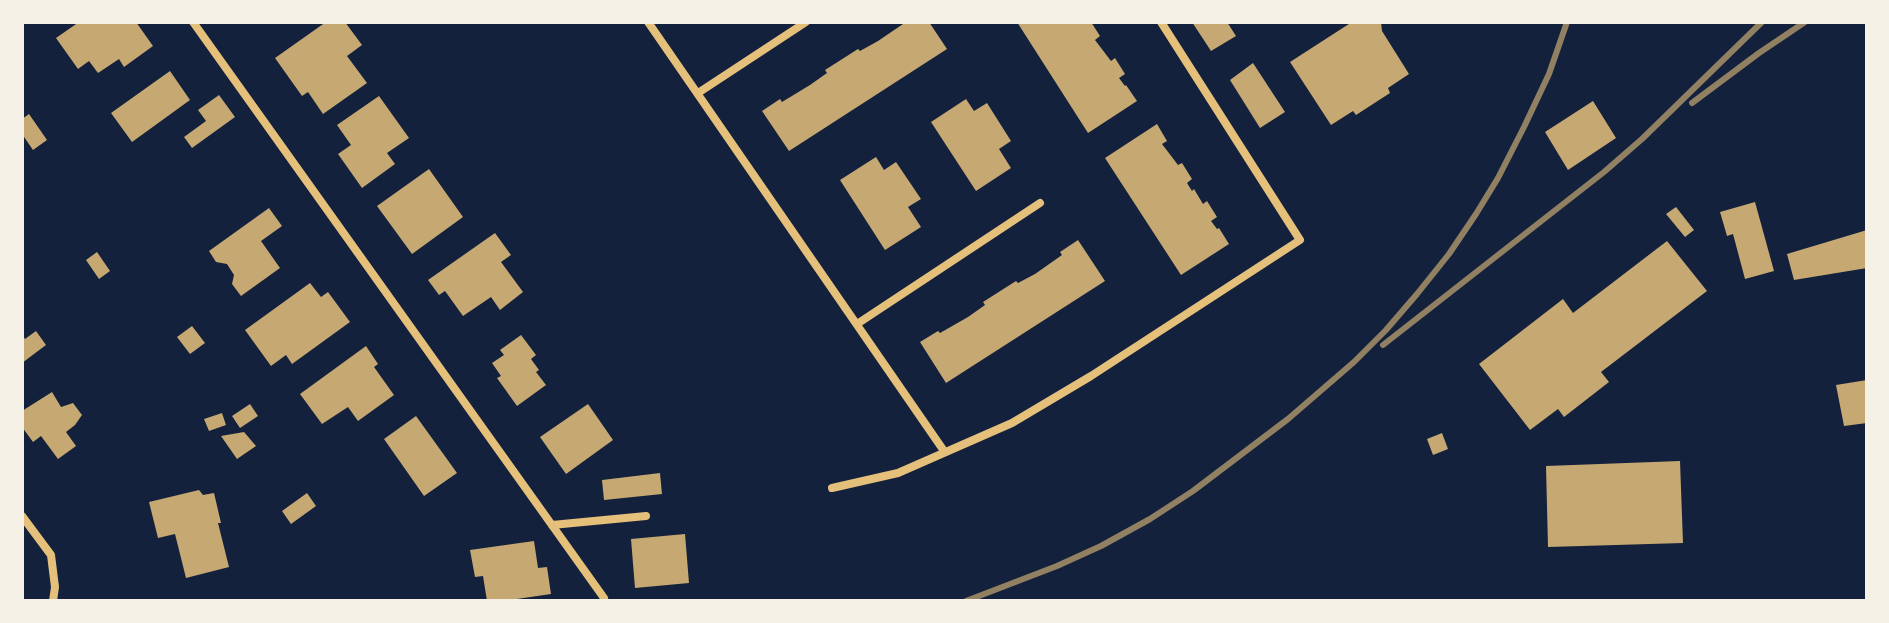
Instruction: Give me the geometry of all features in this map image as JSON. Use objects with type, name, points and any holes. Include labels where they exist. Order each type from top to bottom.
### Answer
[{"type":"street","points":[[193,22],[604,598]]},
{"type":"street","points":[[648,22],[944,451]]},
{"type":"street","points":[[698,93],[806,22]]},
{"type":"street","points":[[832,488],[898,473],[1012,423],[1091,376],[1300,240],[1161,22]]},
{"type":"street","points":[[857,324],[1040,203]]},
{"type":"street","points":[[22,516],[51,555],[55,587],[53,601]]},
{"type":"street","points":[[552,525],[646,516]]},
{"type":"building","points":[[79,22],[136,22],[153,46],[124,67],[119,59],[98,73],[89,61],[78,69],[56,38]]},
{"type":"building","points":[[326,22],[345,22],[362,45],[347,56],[367,83],[323,114],[308,92],[302,96],[275,58]]},
{"type":"building","points":[[906,22],[929,22],[947,49],[789,151],[762,111],[810,85],[827,73],[825,70]]},
{"type":"building","points":[[1017,22],[1091,22],[1100,36],[1095,40],[1111,61],[1115,58],[1125,74],[1119,78],[1137,101],[1088,133]]},
{"type":"building","points":[[1192,22],[1227,22],[1236,36],[1211,51]]},
{"type":"building","points":[[1352,22],[1381,22],[1382,31],[1409,74],[1388,88],[1390,93],[1356,115],[1353,111],[1331,125],[1290,62]]},
{"type":"building","points":[[1253,63],[1285,112],[1260,128],[1230,80]]},
{"type":"building","points":[[170,71],[190,100],[132,142],[111,113]]},
{"type":"building","points":[[219,95],[235,117],[192,148],[184,137],[206,121],[198,110]]},
{"type":"building","points":[[379,96],[409,138],[387,153],[395,164],[362,188],[338,154],[351,145],[337,125]]},
{"type":"building","points":[[966,99],[974,111],[987,103],[1011,141],[999,149],[1011,168],[976,191],[931,122]]},
{"type":"building","points":[[1593,101],[1616,138],[1568,170],[1545,132]]},
{"type":"building","points":[[29,114],[47,140],[33,150],[22,134],[22,119]]},
{"type":"building","points":[[1157,124],[1167,141],[1162,144],[1178,165],[1182,163],[1192,179],[1187,183],[1203,204],[1207,201],[1217,217],[1211,221],[1229,244],[1181,275],[1105,158]]},
{"type":"building","points":[[876,157],[884,170],[896,162],[921,199],[908,207],[921,227],[885,250],[840,180]]},
{"type":"building","points":[[429,169],[463,217],[412,254],[377,206]]},
{"type":"building","points":[[1755,202],[1774,271],[1745,279],[1733,234],[1727,236],[1720,212]]},
{"type":"building","points":[[1676,207],[1694,230],[1685,237],[1666,214]]},
{"type":"building","points":[[269,208],[282,226],[261,241],[280,268],[241,296],[232,284],[234,275],[227,264],[216,262],[209,251]]},
{"type":"building","points":[[1867,230],[1867,268],[1794,280],[1787,254]]},
{"type":"building","points":[[495,233],[511,255],[501,262],[523,292],[500,310],[491,297],[463,316],[445,291],[439,295],[428,280]]},
{"type":"building","points":[[1078,240],[1105,281],[946,383],[920,342],[968,317],[985,305],[983,302],[1016,281],[1018,283],[1035,274]]},
{"type":"building","points":[[1667,241],[1707,291],[1601,372],[1609,382],[1564,417],[1558,409],[1530,430],[1479,364],[1563,299],[1573,313]]},
{"type":"building","points":[[97,252],[110,271],[99,279],[86,260]]},
{"type":"building","points":[[310,283],[321,297],[328,292],[350,322],[292,364],[286,355],[271,366],[245,330]]},
{"type":"building","points":[[192,326],[205,343],[190,354],[177,337]]},
{"type":"building","points":[[36,331],[46,345],[22,363],[22,335],[25,339]]},
{"type":"building","points":[[521,335],[536,355],[531,359],[546,385],[517,406],[497,378],[501,376],[492,363],[504,355],[500,350]]},
{"type":"building","points":[[366,346],[378,364],[374,367],[394,395],[358,421],[348,407],[322,424],[300,394]]},
{"type":"building","points":[[1867,380],[1867,423],[1844,426],[1836,385]]},
{"type":"building","points":[[52,392],[61,407],[73,403],[82,415],[66,432],[76,446],[58,459],[41,436],[33,442],[22,427],[22,411]]},
{"type":"building","points":[[250,404],[258,416],[240,428],[232,416]]},
{"type":"building","points":[[588,404],[613,440],[566,474],[540,437]]},
{"type":"building","points":[[222,413],[226,425],[209,431],[204,419]]},
{"type":"building","points":[[416,416],[457,473],[424,496],[384,439]]},
{"type":"building","points":[[244,432],[256,446],[237,459],[221,436]]},
{"type":"building","points":[[1442,433],[1448,449],[1433,455],[1427,439]]},
{"type":"building","points":[[1680,461],[1683,543],[1548,547],[1546,466]]},
{"type":"building","points":[[660,473],[662,494],[604,500],[602,480]]},
{"type":"building","points":[[199,490],[203,495],[214,493],[229,567],[186,578],[175,534],[158,538],[149,502]]},
{"type":"building","points":[[307,493],[316,506],[291,524],[282,511]]},
{"type":"building","points":[[685,534],[689,583],[635,588],[631,539]]},
{"type":"building","points":[[534,541],[538,568],[547,567],[551,594],[487,601],[483,576],[475,577],[470,550]]},
{"type":"railway","points":[[966,601],[1057,566],[1150,519],[1193,491],[1288,419],[1354,362],[1417,294],[1476,214],[1524,127],[1549,74],[1567,22]]},
{"type":"railway","points":[[1383,345],[1604,172],[1762,22]]},
{"type":"railway","points":[[1692,103],[1805,22]]}]
